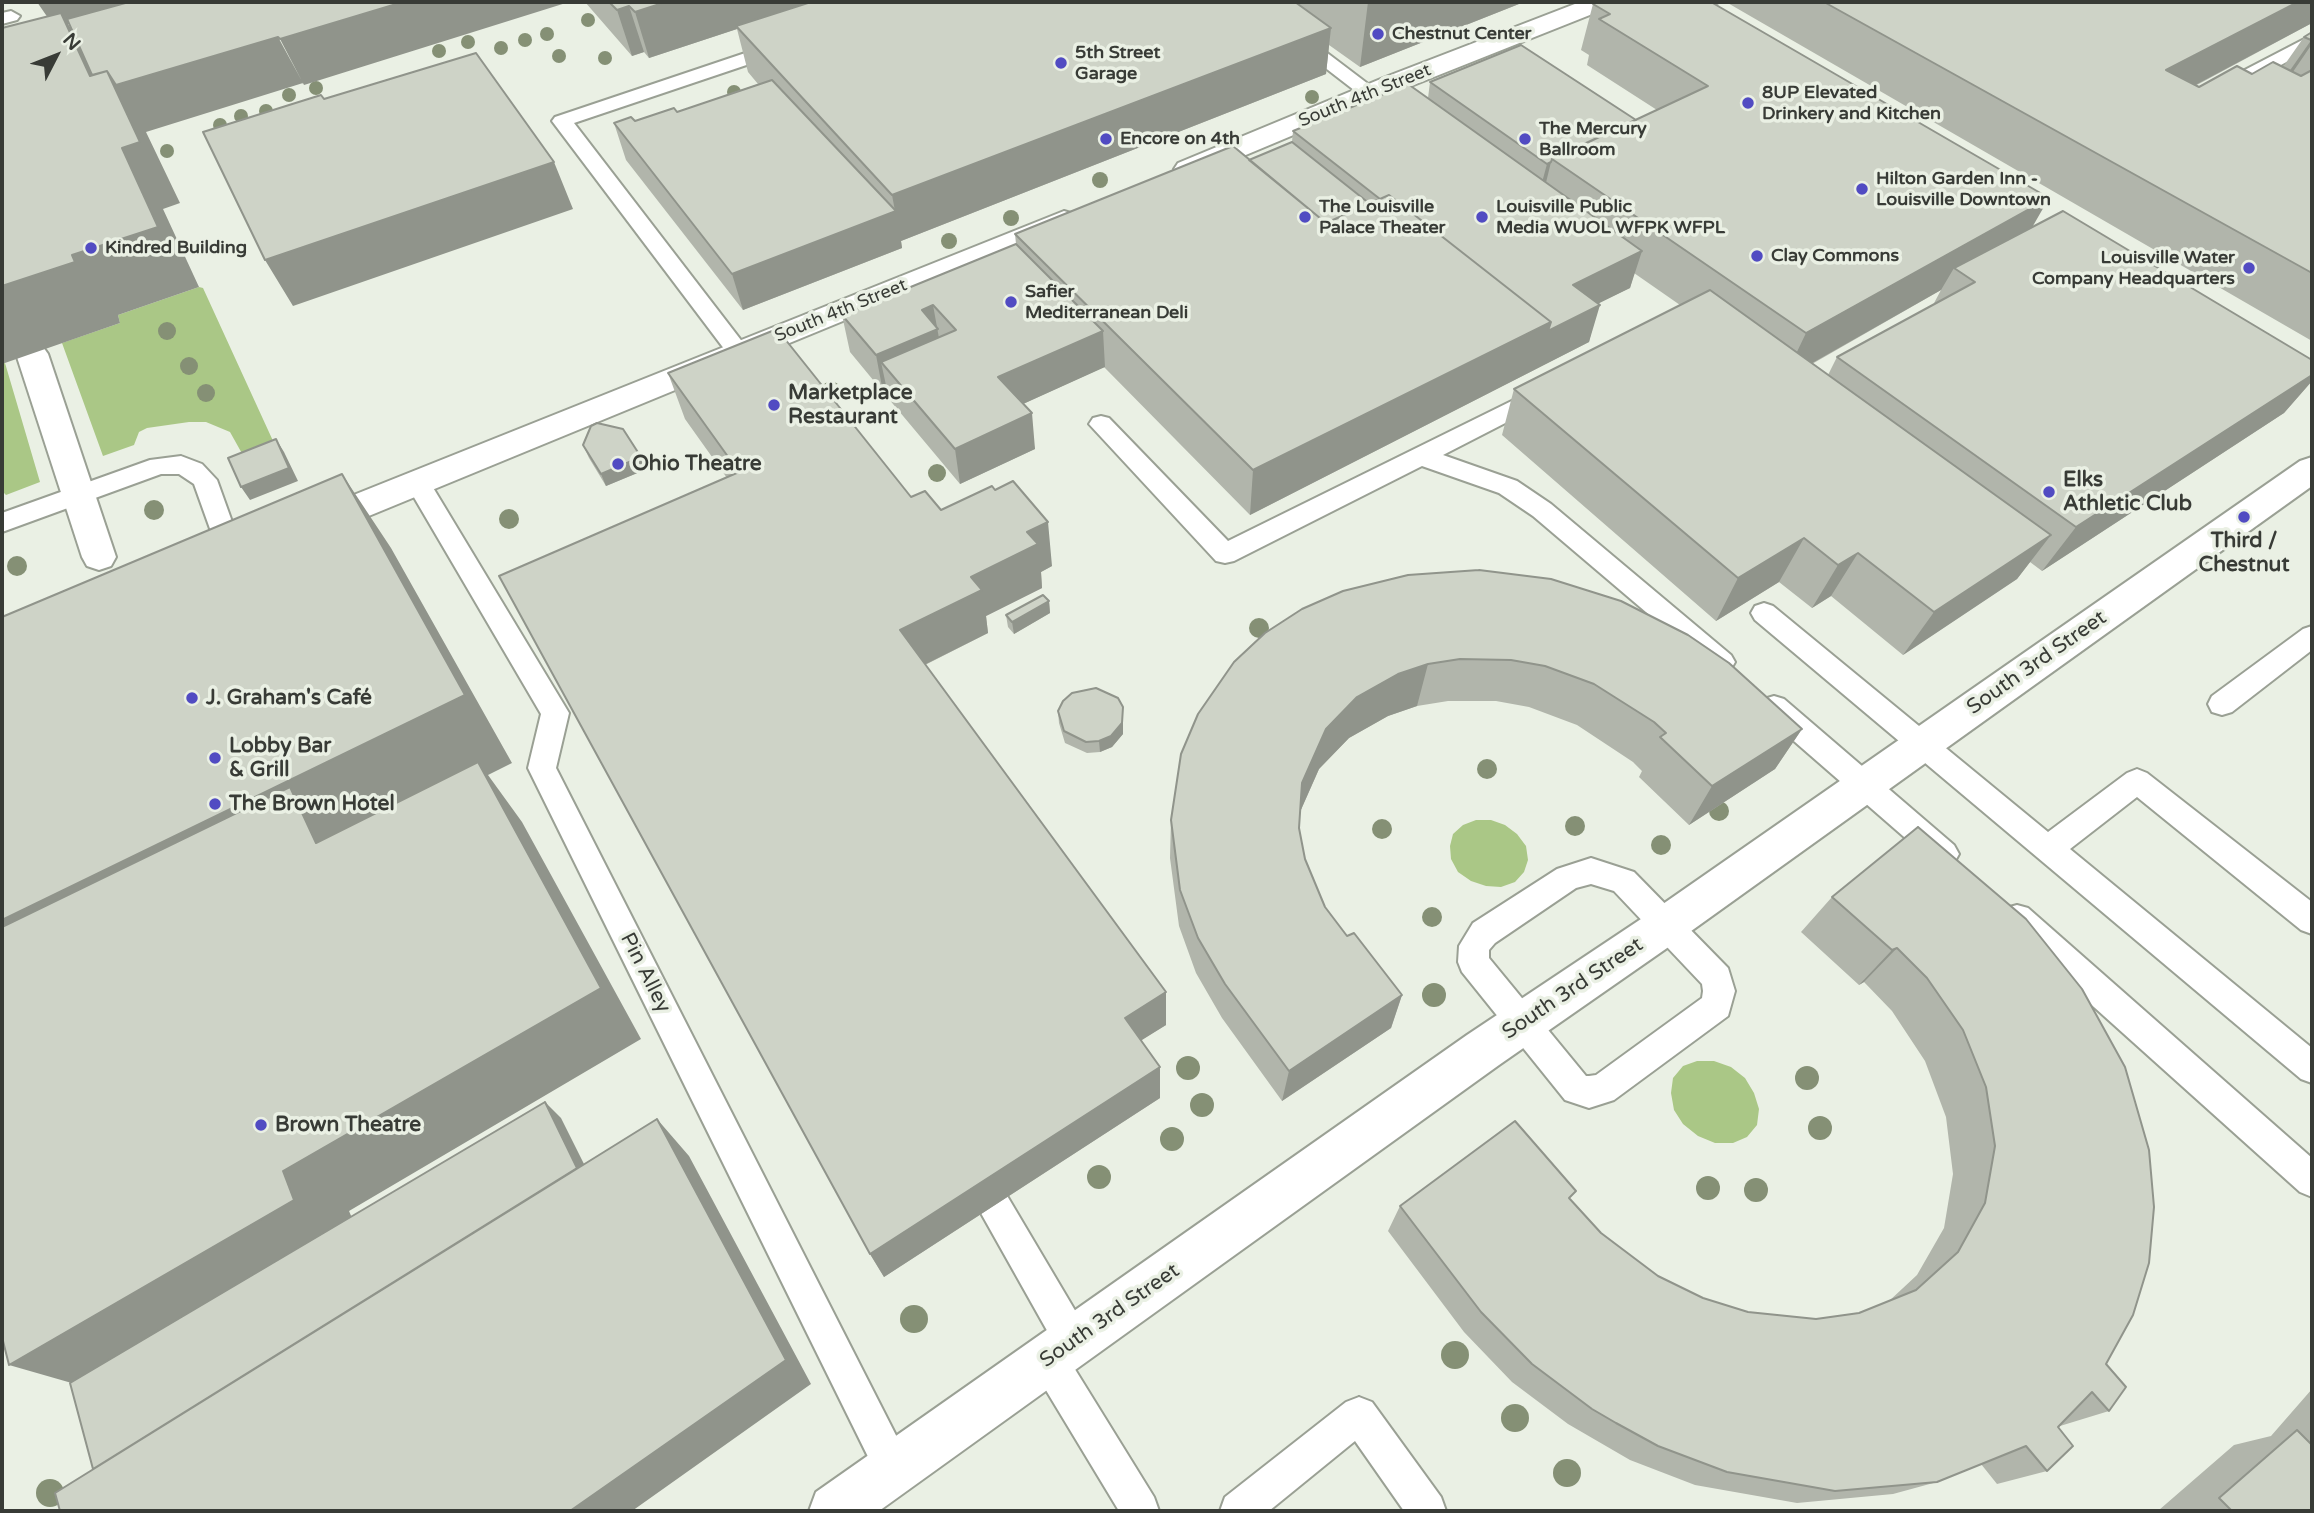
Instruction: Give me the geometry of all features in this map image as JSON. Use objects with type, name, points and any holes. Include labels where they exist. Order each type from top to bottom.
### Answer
[{"type":"street","name":"South 4th Street","points":[[1165,178],[1601,2]]},
{"type":"street","name":"South 4th Street","points":[[244,553],[1088,210]]},
{"type":"street","points":[[32,354],[100,557]]},
{"type":"street","name":"South 3rd Street","points":[[835,1511],[2312,469]]},
{"type":"lane","points":[[1249,2],[1370,93]]},
{"type":"lane","points":[[739,353],[562,121],[798,41]]},
{"type":"lane","points":[[2207,97],[2312,41]]},
{"type":"lane","points":[[1101,424],[1225,554],[1566,381]]},
{"type":"lane","points":[[1421,456],[1508,487],[1542,510],[1865,784],[1958,867]]},
{"type":"lane","points":[[2,523],[159,466],[181,465],[193,470],[205,480],[244,553]]},
{"type":"lane","name":"Pin Alley","points":[[417,482],[555,713],[542,768],[894,1470]]},
{"type":"lane","points":[[1764,613],[2312,1068]]},
{"type":"lane","points":[[2222,704],[2312,636]]},
{"type":"lane","points":[[2049,848],[2137,781],[2312,920]]},
{"type":"lane","points":[[1591,871],[1623,881],[1665,926],[1717,978],[1717,1006],[1603,1089],[1589,1092],[1576,1089],[1473,962],[1474,946],[1484,933],[1567,878],[1591,871]]},
{"type":"lane","points":[[2000,904],[2312,1180]]},
{"type":"lane","points":[[994,1206],[1060,1351],[1140,1511]]},
{"type":"lane","points":[[1239,1511],[1359,1415],[1427,1511]]},
{"type":"green space","points":[[199,287],[203,288],[279,454],[249,466],[230,432],[206,422],[189,422],[147,428],[139,432],[134,445],[103,456],[62,343],[120,323],[118,315]]},
{"type":"green space","points":[[5,363],[40,482],[6,495],[2,491],[2,364]]},
{"type":"green space","points":[[1476,820],[1491,820],[1505,825],[1517,834],[1526,846],[1528,860],[1524,872],[1515,882],[1501,887],[1486,886],[1471,881],[1458,872],[1451,859],[1453,834],[1463,825]]},
{"type":"green space","points":[[1697,1061],[1714,1061],[1731,1067],[1745,1078],[1759,1109],[1757,1125],[1747,1137],[1733,1143],[1715,1143],[1698,1136],[1683,1124],[1674,1110],[1671,1093],[1673,1078],[1683,1066]]},
{"type":"building","points":[[129,2],[403,2],[116,85],[107,71],[92,75],[67,19]]},
{"type":"building","points":[[609,2],[666,2],[635,12],[629,6],[617,10]]},
{"type":"building","points":[[811,2],[1295,2],[1331,28],[892,195],[736,26]]},
{"type":"building","points":[[1711,2],[2049,198],[1806,333],[1552,159],[1708,86],[1599,19],[1610,14],[1593,4]]},
{"type":"building","points":[[1824,2],[2298,2],[2166,70],[2199,87],[2237,66],[2252,74],[2273,62],[2301,76],[2312,70],[2312,273]]},
{"type":"building","points":[[61,13],[90,76],[107,71],[140,142],[122,148],[158,227],[72,255],[75,262],[2,286],[2,28]]},
{"type":"building","points":[[2312,32],[2311,40],[2304,37]]},
{"type":"building","points":[[1521,45],[1636,120],[1552,159],[1547,164],[1430,82]]},
{"type":"building","points":[[476,53],[554,162],[265,260],[203,132],[321,95],[324,99]]},
{"type":"building","points":[[772,80],[896,211],[732,274],[614,123],[631,117],[635,121],[674,108],[677,112]]},
{"type":"building","points":[[1408,84],[1642,251],[1573,285],[1600,305],[1548,331],[1551,322],[1389,195],[1380,199],[1293,131]]},
{"type":"building","points":[[1292,142],[1370,204],[1326,223],[1249,160]]},
{"type":"building","points":[[1233,146],[1326,223],[1389,195],[1551,322],[1253,470],[1015,234]]},
{"type":"building","name":"Elks Athletic Club","points":[[2063,211],[2312,360],[2312,375],[2076,527],[1837,357],[1975,282],[1954,268]]},
{"type":"building","points":[[1016,244],[1103,331],[998,377],[1032,413],[955,449],[881,362],[956,330],[933,305],[922,310],[938,329],[876,355],[842,315]]},
{"type":"building","points":[[1710,290],[2051,535],[1934,612],[1858,553],[1838,565],[1804,538],[1738,578],[1514,389]]},
{"type":"building","points":[[777,329],[911,497],[925,491],[941,510],[992,486],[995,490],[1013,481],[1048,522],[1027,532],[1038,544],[971,577],[982,590],[900,630],[1166,992],[1125,1018],[1160,1067],[870,1254],[499,576],[739,472],[668,373]]},
{"type":"building","name":"Ohio Theatre","points":[[597,423],[623,429],[641,457],[601,474],[583,445],[591,426]]},
{"type":"building","points":[[276,439],[289,468],[241,487],[228,458]]},
{"type":"building","name":"The Brown Hotel","points":[[342,474],[465,695],[2,920],[2,617]]},
{"type":"building","points":[[1479,570],[1551,579],[1621,601],[1688,635],[1729,663],[1802,729],[1712,786],[1660,737],[1666,733],[1654,722],[1594,684],[1545,666],[1511,660],[1460,659],[1428,664],[1398,674],[1357,697],[1326,729],[1302,783],[1299,828],[1305,859],[1325,907],[1347,936],[1354,933],[1402,995],[1289,1071],[1225,984],[1198,938],[1180,890],[1171,820],[1181,754],[1198,714],[1234,662],[1265,633],[1302,609],[1343,591],[1408,575]]},
{"type":"building","points":[[1043,595],[1049,601],[1012,622],[1006,615]]},
{"type":"building","points":[[1096,688],[1118,698],[1123,707],[1122,723],[1111,736],[1086,742],[1064,731],[1058,711],[1063,701],[1072,693]]},
{"type":"building","name":"Brown Theatre","points":[[478,762],[601,988],[283,1171],[294,1200],[9,1365],[2,1337],[2,927],[290,787],[316,843]]},
{"type":"building","points":[[1918,827],[2026,919],[2082,989],[2125,1067],[2149,1150],[2154,1207],[2149,1263],[2133,1315],[2106,1364],[2126,1387],[2109,1411],[2092,1392],[2058,1427],[2073,1446],[2047,1471],[2026,1446],[1937,1482],[1835,1491],[1727,1472],[1658,1446],[1616,1423],[1592,1409],[1532,1364],[1481,1312],[1400,1206],[1515,1121],[1576,1191],[1569,1198],[1601,1233],[1658,1276],[1703,1298],[1748,1312],[1816,1319],[1859,1313],[1916,1290],[1958,1252],[1985,1203],[1995,1146],[1986,1087],[1963,1030],[1927,978],[1897,948],[1892,950],[1832,897]]},
{"type":"building","points":[[545,1102],[577,1168],[93,1469],[70,1383]]},
{"type":"building","points":[[657,1119],[786,1360],[570,1511],[60,1511],[55,1493]]},
{"type":"building","points":[[2297,1430],[2312,1445],[2312,1511],[2213,1511],[2231,1510],[2219,1498]]},
{"type":"place","name":"Chestnut Center","points":[[1378,34]]},
{"type":"place","name":"5th Street Garage","points":[[1061,63]]},
{"type":"place","name":"8UP Elevated Drinkery and Kitchen","points":[[1748,103]]},
{"type":"place","name":"Encore on 4th","points":[[1106,139]]},
{"type":"place","name":"The Mercury Ballroom","points":[[1525,139]]},
{"type":"place","name":"Hilton Garden Inn - Louisville Downtown","points":[[1862,189]]},
{"type":"place","name":"The Louisville Palace Theater","points":[[1305,217]]},
{"type":"place","name":"Louisville Public Media WUOL WFPK WFPL","points":[[1482,217]]},
{"type":"place","name":"Kindred Building","points":[[91,248]]},
{"type":"place","name":"Clay Commons","points":[[1757,256]]},
{"type":"place","name":"Louisville Water Company Headquarters","points":[[2249,268]]},
{"type":"place","name":"Safier Mediterranean Deli","points":[[1011,302]]},
{"type":"place","name":"Marketplace Restaurant","points":[[774,405]]},
{"type":"place","name":"Ohio Theatre","points":[[618,464]]},
{"type":"place","name":"Elks Athletic Club","points":[[2049,492]]},
{"type":"place","name":"Third / Chestnut","points":[[2244,517]]},
{"type":"place","name":"J. Graham's Café","points":[[192,698]]},
{"type":"place","name":"Lobby Bar & Grill","points":[[215,758]]},
{"type":"place","name":"The Brown Hotel","points":[[215,804]]},
{"type":"place","name":"Brown Theatre","points":[[261,1125]]}]
